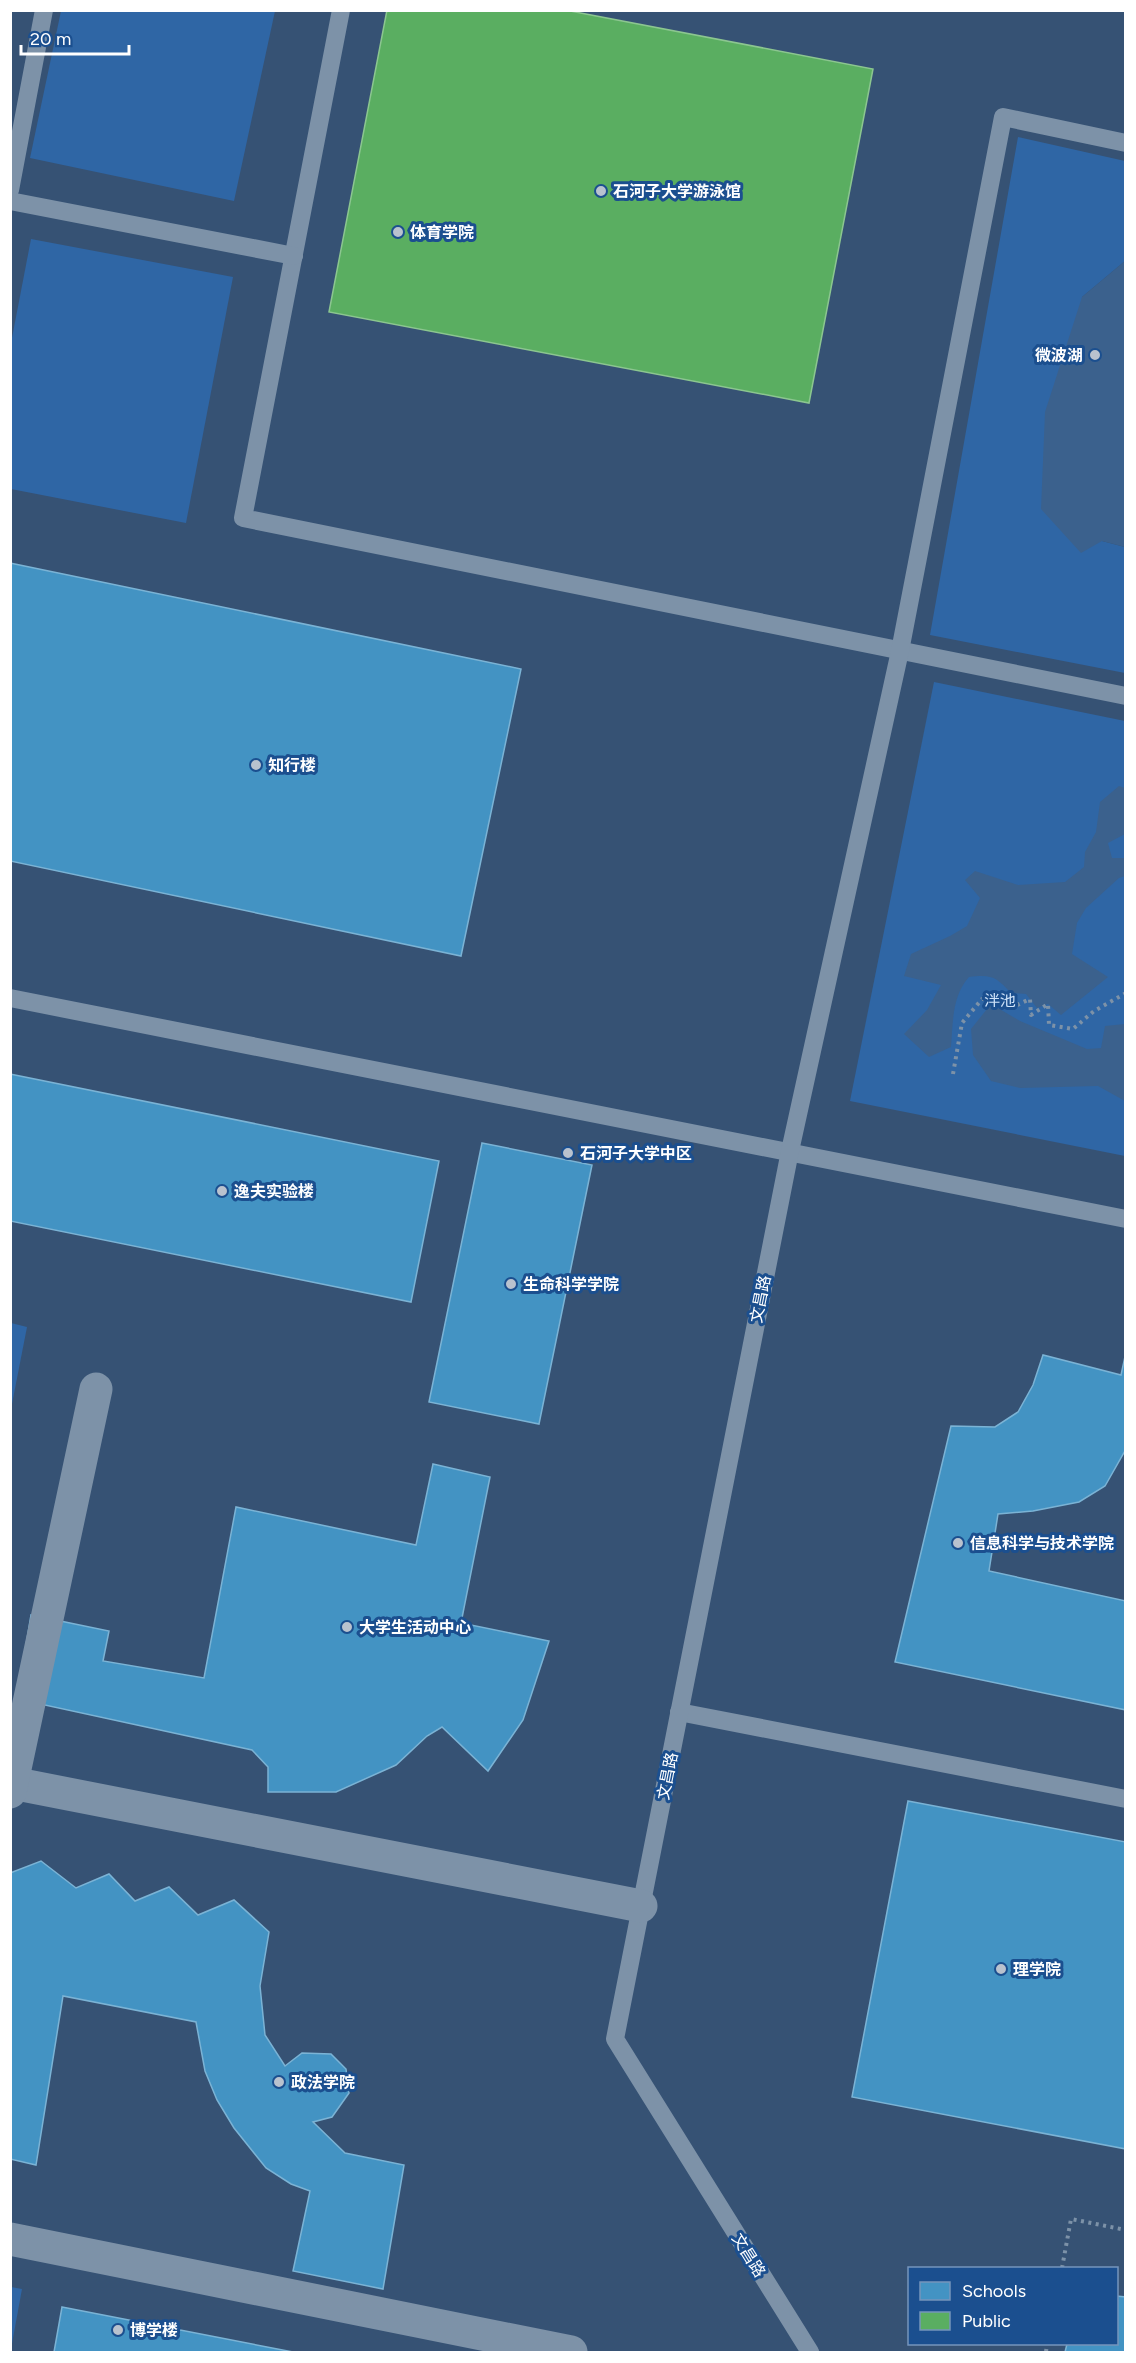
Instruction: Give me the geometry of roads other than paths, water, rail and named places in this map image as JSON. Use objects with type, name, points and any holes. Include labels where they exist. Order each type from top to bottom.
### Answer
[{"type":"street","points":[[96,1389],[11,1788],[641,1906]]},
{"type":"street","points":[[10,2240],[571,2352]]},
{"type":"lane","points":[[10,190],[44,10]]},
{"type":"lane","points":[[341,10],[243,518],[1125,696]]},
{"type":"lane","name":"文昌路","points":[[810,2352],[615,2039],[790,1151],[900,651],[1003,117],[1125,143]]},
{"type":"lane","points":[[10,201],[294,256]]},
{"type":"lane","points":[[10,998],[1125,1219]]},
{"type":"lane","points":[[679,1712],[1125,1799]]},
{"type":"place","name":"石河子大学游泳馆","points":[[601,191]]},
{"type":"place","name":"体育学院","points":[[398,232]]},
{"type":"place","name":"微波湖","points":[[1095,355]]},
{"type":"place","name":"知行楼","points":[[256,765]]},
{"type":"place","name":"石河子大学中区","points":[[568,1153]]},
{"type":"place","name":"逸夫实验楼","points":[[222,1191]]},
{"type":"place","name":"生命科学学院","points":[[511,1284]]},
{"type":"place","name":"信息科学与技术学院","points":[[958,1543]]},
{"type":"place","name":"大学生活动中心","points":[[347,1627]]},
{"type":"place","name":"理学院","points":[[1001,1969]]},
{"type":"place","name":"政法学院","points":[[279,2082]]},
{"type":"place","name":"博学楼","points":[[118,2330]]},
{"type":"park label","name":"泮池","points":[[1000,1000]]}]
